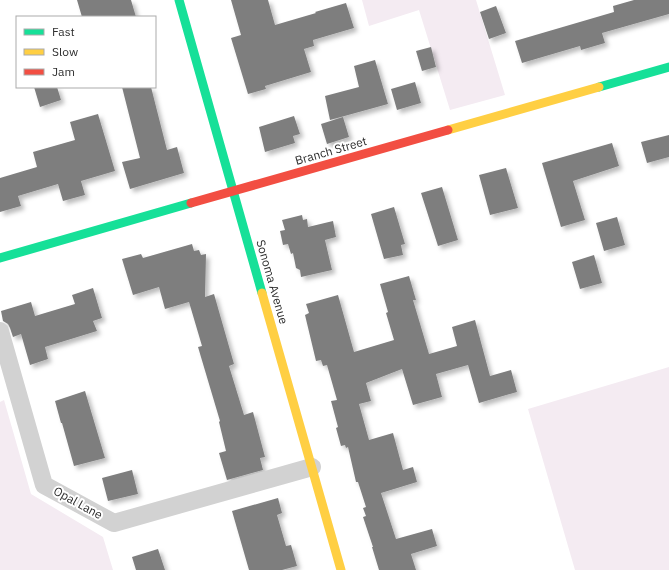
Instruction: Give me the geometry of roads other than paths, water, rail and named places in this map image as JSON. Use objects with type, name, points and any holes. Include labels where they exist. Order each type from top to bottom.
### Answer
[{"type":"street","name":"Sonoma Avenue","points":[[179,0],[341,570]]},
{"type":"street","name":"Branch Street","points":[[0,258],[669,67]]},
{"type":"street","name":"Opal Lane","points":[[0,331],[44,485],[114,523],[312,467]]}]
